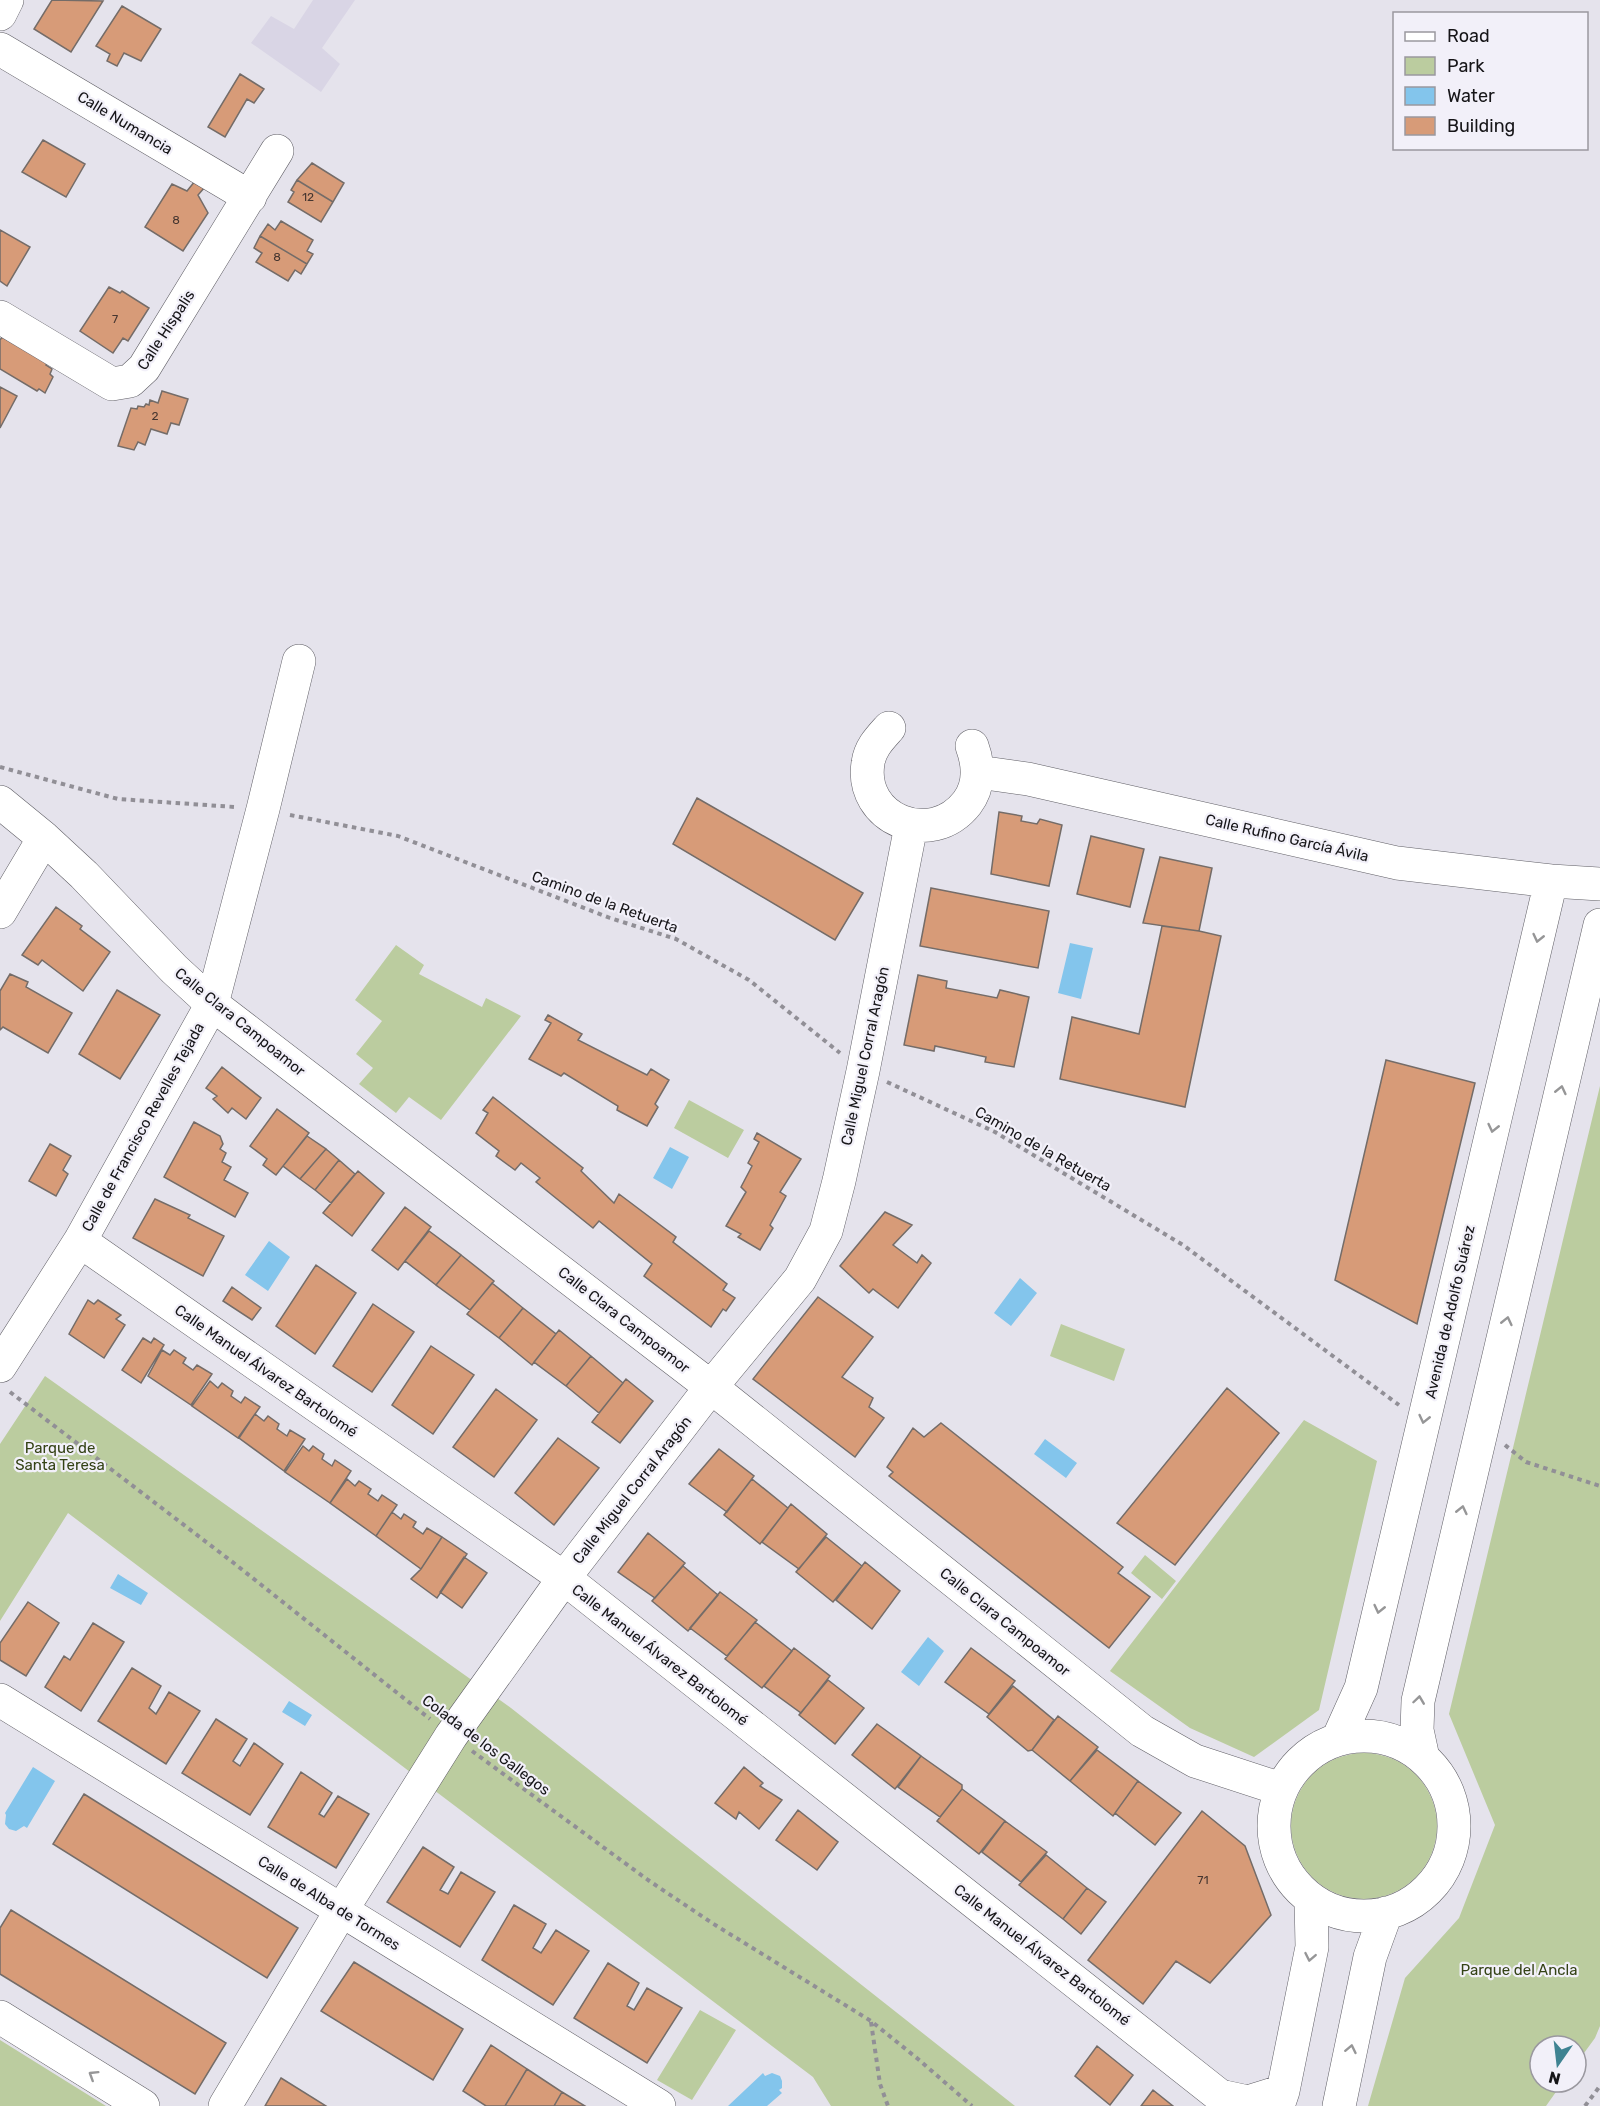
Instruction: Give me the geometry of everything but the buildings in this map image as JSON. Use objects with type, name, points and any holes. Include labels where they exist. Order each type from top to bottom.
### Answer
[{"type":"street","points":[[0,14],[7,0]]},
{"type":"street","name":"Calle Numancia","points":[[0,49],[250,197]]},
{"type":"street","name":"Calle Hispalis","points":[[0,317],[112,384],[130,381],[144,368],[277,151]]},
{"type":"street","name":"Calle de Francisco Revelles Tejada","points":[[5,1379],[212,1004],[299,661]]},
{"type":"street","points":[[889,728],[875,743],[868,763],[869,783],[877,803],[891,817],[911,826]]},
{"type":"street","name":"Calle Rufino García Ávila","points":[[911,826],[935,826],[957,815],[973,795],[975,759],[1028,779],[1397,863],[1551,881],[1600,884]]},
{"type":"street","name":"Calle Clara Campoamor","points":[[0,802],[84,875],[174,969],[212,1004],[711,1387],[1142,1731],[1195,1761],[1281,1789]]},
{"type":"street","name":"Calle Miguel Corral Aragón","points":[[225,2106],[341,1911],[451,1736],[564,1578],[711,1387],[800,1279],[826,1231],[863,1071],[911,826]]},
{"type":"street","points":[[0,912],[44,838]]},
{"type":"street","name":"Avenida de Adolfo Suárez","points":[[1338,1739],[1361,1688],[1551,881]]},
{"type":"street","points":[[1423,1758],[1417,1730],[1418,1701],[1600,925]]},
{"type":"street","name":"Calle Manuel Álvarez Bartolomé","points":[[80,1241],[564,1578],[1226,2101],[1248,2102],[1281,2098]]},
{"type":"street","name":"Calle de Alba de Tormes","points":[[0,1700],[659,2106]]},
{"type":"street","points":[[1361,1736],[1383,1738],[1404,1746],[1423,1758],[1438,1774],[1448,1793],[1453,1814],[1454,1836],[1448,1857],[1438,1877],[1424,1893],[1406,1905],[1386,1913],[1366,1916],[1347,1914],[1311,1899],[1293,1882],[1281,1861],[1274,1837],[1274,1813],[1281,1789],[1291,1773],[1304,1758],[1338,1739],[1361,1736]]},
{"type":"street","points":[[1281,2098],[1312,1947],[1311,1899]]},
{"type":"street","points":[[1339,2106],[1370,1957],[1386,1913]]},
{"type":"street","points":[[0,2017],[143,2106]]},
{"type":"path","name":"Camino de la Retuerta","points":[[0,767],[118,799],[263,809],[398,836],[610,918],[676,939],[749,980],[863,1071],[995,1132],[1183,1245],[1399,1405],[1425,1413]]},
{"type":"path","name":"Colada de los Gallegos","points":[[5,1379],[451,1736],[648,1880],[712,1923],[871,2021],[972,2106]]},
{"type":"path","points":[[1482,1427],[1526,1462],[1600,1486]]},
{"type":"path","points":[[871,2021],[880,2084],[888,2106]]},
{"type":"path","points":[[1585,2106],[1600,2085]]},
{"type":"shaded area","points":[[313,0],[355,0],[322,48],[340,64],[321,92],[251,43],[271,16],[294,29]]},
{"type":"green space","points":[[396,945],[424,965],[419,974],[482,1007],[486,998],[521,1016],[441,1120],[409,1097],[396,1113],[359,1084],[373,1068],[356,1054],[382,1021],[355,1000]]},
{"type":"green space","name":"Parque del Ancla","points":[[1600,1086],[1600,2026],[1588,2048],[1588,2034],[1528,2034],[1528,2094],[1554,2094],[1546,2106],[1368,2106],[1405,1978],[1459,1918],[1495,1825],[1449,1714]]},
{"type":"green space","points":[[689,1100],[744,1130],[728,1158],[674,1128]]},
{"type":"green space","points":[[1061,1324],[1125,1349],[1114,1381],[1050,1356]]},
{"type":"green space","name":"Parque de Santa Teresa","points":[[45,1376],[511,1708],[1015,2106],[831,2106],[813,2077],[68,1513],[0,1621],[0,1444]]},
{"type":"green space","points":[[1304,1420],[1377,1461],[1319,1710],[1254,1757],[1190,1728],[1110,1671]]},
{"type":"green space","points":[[1145,1555],[1176,1581],[1162,1599],[1131,1573]]},
{"type":"green space","points":[[1364,1753],[1378,1754],[1392,1759],[1405,1765],[1416,1774],[1425,1785],[1431,1798],[1436,1812],[1436,1840],[1431,1854],[1425,1867],[1416,1878],[1405,1887],[1392,1893],[1378,1898],[1364,1899],[1350,1898],[1336,1893],[1323,1887],[1312,1878],[1303,1867],[1297,1854],[1292,1840],[1291,1826],[1292,1812],[1297,1798],[1303,1785],[1312,1774],[1323,1765],[1336,1759],[1350,1754]]},
{"type":"green space","points":[[700,2010],[736,2030],[692,2100],[657,2080]]},
{"type":"green space","points":[[0,2040],[106,2106],[0,2106]]},
{"type":"water","points":[[1070,943],[1093,948],[1081,999],[1058,993]]},
{"type":"water","points":[[670,1147],[689,1157],[672,1189],[653,1178]]},
{"type":"water","points":[[269,1241],[290,1257],[268,1291],[245,1275]]},
{"type":"water","points":[[1020,1278],[1037,1293],[1011,1326],[994,1313]]},
{"type":"water","points":[[1045,1439],[1077,1463],[1066,1478],[1034,1454]]},
{"type":"water","points":[[118,1574],[148,1593],[141,1605],[110,1588]]},
{"type":"water","points":[[928,1637],[944,1651],[919,1686],[901,1672]]},
{"type":"water","points":[[289,1701],[312,1715],[305,1726],[282,1712]]},
{"type":"water","points":[[33,1767],[55,1781],[27,1828],[24,1826],[16,1831],[9,1829],[5,1824],[5,1813]]},
{"type":"water","points":[[763,2073],[765,2076],[772,2073],[780,2076],[782,2088],[779,2090],[782,2093],[767,2106],[728,2106]]}]
